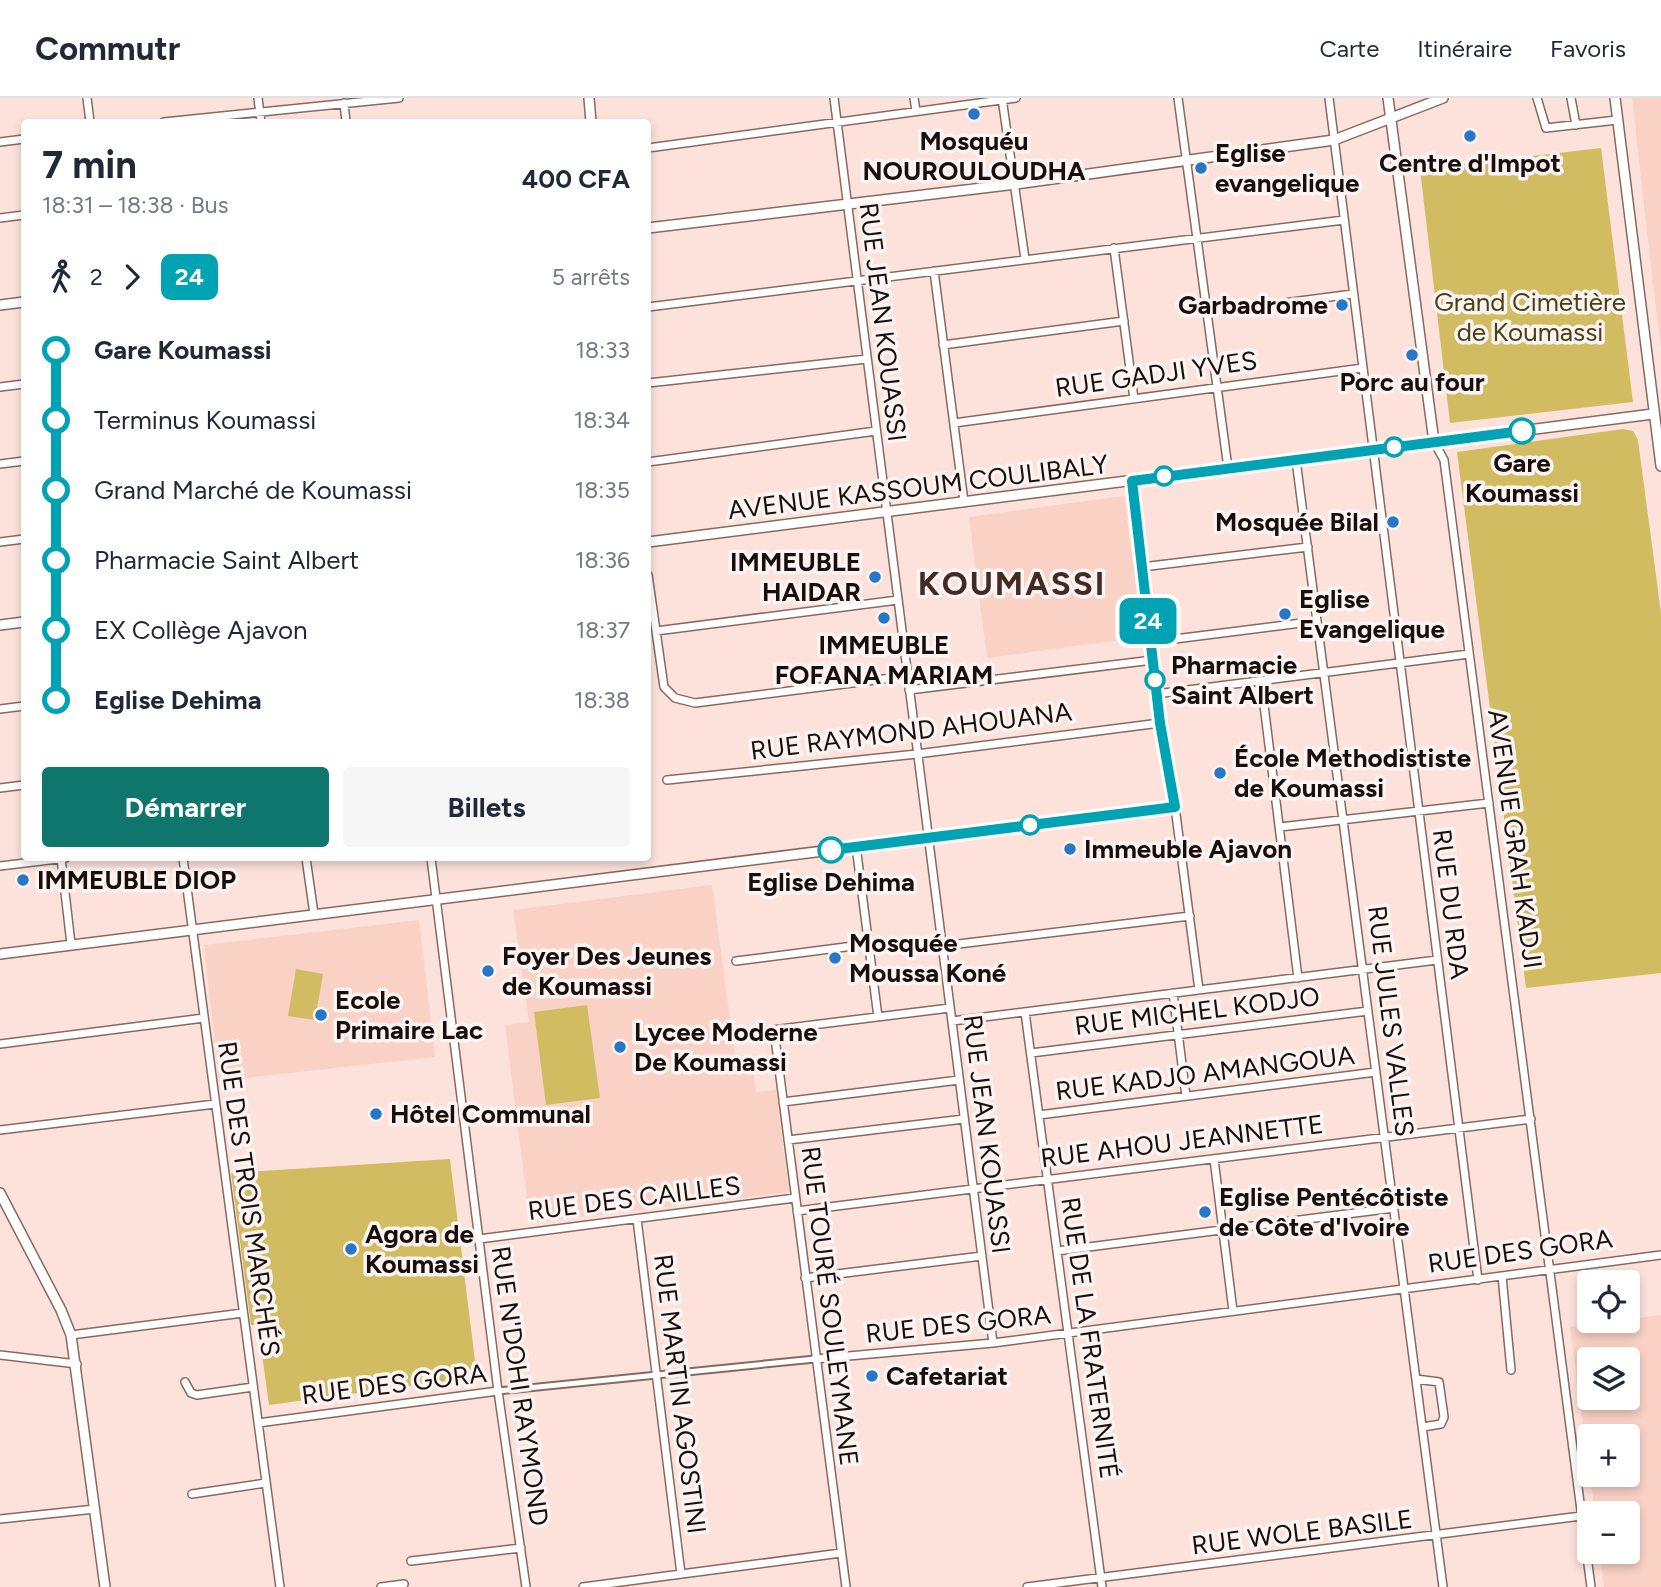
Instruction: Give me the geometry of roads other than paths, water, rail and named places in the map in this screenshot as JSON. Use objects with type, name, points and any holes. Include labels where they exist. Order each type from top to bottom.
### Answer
[{"type":"street","points":[[87,98],[90,119]]},
{"type":"street","points":[[258,98],[261,119]]},
{"type":"street","points":[[190,119],[399,98]]},
{"type":"street","points":[[589,98],[592,119]]},
{"type":"street","name":"RUE JEAN KOUASSI","points":[[834,98],[993,1343]]},
{"type":"street","points":[[914,98],[916,111]]},
{"type":"street","points":[[651,148],[837,125],[1016,98]]},
{"type":"street","points":[[1178,98],[1228,468]]},
{"type":"street","name":"RUE DU RDA","points":[[1329,98],[1478,1279]]},
{"type":"street","name":"AVENUE GRAH KADJI","points":[[1388,98],[1434,442],[1444,460],[1579,1501]]},
{"type":"street","points":[[651,228],[847,202],[1016,184],[1186,158],[1334,140],[1443,98]]},
{"type":"street","points":[[1537,98],[1546,128],[1617,120]]},
{"type":"street","points":[[1571,98],[1576,125]]},
{"type":"street","points":[[1615,98],[1661,466]]},
{"type":"street","points":[[1002,99],[1025,260]]},
{"type":"street","points":[[344,103],[346,119]]},
{"type":"street","points":[[0,142],[21,139]]},
{"type":"street","points":[[0,218],[21,215]]},
{"type":"street","points":[[651,307],[1344,220]]},
{"type":"street","points":[[1114,248],[1135,398]]},
{"type":"street","points":[[934,271],[964,502]]},
{"type":"street","points":[[1207,313],[1353,293]]},
{"type":"street","points":[[0,305],[21,302]]},
{"type":"street","points":[[943,345],[1124,321]]},
{"type":"street","points":[[651,383],[867,359]]},
{"type":"street","name":"RUE GADJI YVES","points":[[954,423],[1363,368]]},
{"type":"street","points":[[0,387],[21,384]]},
{"type":"street","name":"AVENUE KASSOUM COULIBALY","points":[[651,542],[1653,414]]},
{"type":"street","points":[[651,462],[876,431]]},
{"type":"street","name":"RUE JULES VALLES","points":[[1296,460],[1444,1587]]},
{"type":"street","points":[[0,464],[21,461]]},
{"type":"street","points":[[1132,481],[1156,694],[1175,807],[1199,990]]},
{"type":"street","points":[[0,542],[21,538]]},
{"type":"street","points":[[1142,567],[1308,547]]},
{"type":"street","points":[[651,596],[664,687],[675,698],[695,703],[908,676]]},
{"type":"street","points":[[656,631],[898,600]]},
{"type":"street","points":[[1151,642],[1317,621]]},
{"type":"street","points":[[0,625],[21,622]]},
{"type":"street","points":[[1156,694],[1469,654]]},
{"type":"street","points":[[909,690],[1153,660]]},
{"type":"street","points":[[1261,681],[1298,978]]},
{"type":"street","points":[[0,709],[21,706]]},
{"type":"street","name":"RUE RAYMOND AHOUANA","points":[[667,780],[918,754],[1160,723]]},
{"type":"street","points":[[0,788],[21,785]]},
{"type":"street","points":[[1280,827],[1489,803]]},
{"type":"street","points":[[0,954],[1175,807]]},
{"type":"street","points":[[856,846],[878,1017]]},
{"type":"street","points":[[0,866],[39,861]]},
{"type":"street","points":[[63,861],[71,944]]},
{"type":"street","name":"RUE DES TROIS MARCHÉS","points":[[183,861],[280,1587]]},
{"type":"street","points":[[306,861],[314,914]]},
{"type":"street","name":"RUE N'DOHI RAYMOND","points":[[431,861],[498,1391],[526,1587]]},
{"type":"street","points":[[942,947],[1190,916]]},
{"type":"street","points":[[736,961],[869,944]]},
{"type":"street","points":[[951,1021],[1437,960]]},
{"type":"street","points":[[1173,993],[1186,1096]]},
{"type":"street","points":[[731,1035],[950,1008]]},
{"type":"street","name":"RUE MICHEL KODJO","points":[[1031,1053],[1368,1011]]},
{"type":"street","name":"RUE DE LA FRATERNITÉ","points":[[1025,1012],[1102,1587]]},
{"type":"street","points":[[0,1044],[204,1018]]},
{"type":"street","name":"RUE TOURÉ SOULEYMANE","points":[[774,1030],[846,1587]]},
{"type":"street","name":"RUE KADJO AMANGOUA","points":[[1039,1115],[1376,1072]]},
{"type":"street","points":[[783,1102],[959,1080]]},
{"type":"street","points":[[0,1130],[215,1104]]},
{"type":"street","points":[[788,1140],[964,1119]]},
{"type":"street","name":"RUE AHOU JEANNETTE","points":[[797,1211],[1531,1119]]},
{"type":"street","points":[[1214,1158],[1234,1311]]},
{"type":"street","points":[[0,1194],[61,1310],[71,1335],[105,1587]]},
{"type":"street","name":"RUE DES CAILLES","points":[[479,1239],[795,1198]]},
{"type":"street","points":[[1057,1251],[1394,1209]]},
{"type":"street","name":"RUE MARTIN AGOSTINI","points":[[637,1219],[681,1574]]},
{"type":"street","name":"RUE DES GORA","points":[[258,1423],[498,1391],[993,1343],[1661,1255]]},
{"type":"street","points":[[805,1278],[982,1256]]},
{"type":"street","points":[[1502,1276],[1511,1370]]},
{"type":"street","points":[[71,1335],[243,1313]]},
{"type":"street","points":[[0,1355],[77,1364]]},
{"type":"street","points":[[1416,1380],[1439,1382],[1444,1417],[1441,1424],[1423,1427]]},
{"type":"street","points":[[185,1382],[191,1393],[197,1395],[253,1387]]},
{"type":"street","points":[[192,1494],[266,1483]]},
{"type":"street","points":[[0,1520],[95,1509]]},
{"type":"street","name":"RUE WOLE BASILE","points":[[1027,1587],[1437,1537],[1577,1517]]},
{"type":"street","points":[[411,1561],[521,1548]]},
{"type":"street","points":[[583,1587],[841,1553]]},
{"type":"street","name":"AVENUE GRAH KADJI","points":[[1588,1564],[1591,1587]]},
{"type":"street","points":[[649,1578],[650,1587]]},
{"type":"street","points":[[381,1587],[404,1584]]},
{"type":"place","name":"Mosquéu NOUROULOUDHA","points":[[974,114]]},
{"type":"place","name":"Centre d'Impot","points":[[1470,136]]},
{"type":"place","name":"Eglise evangelique","points":[[1201,168]]},
{"type":"place","name":"Garbadrome","points":[[1342,305]]},
{"type":"place","name":"Porc au four","points":[[1412,355]]},
{"type":"place","name":"Gare Koumassi","points":[[1522,431]]},
{"type":"place","name":"Mosquée Bilal","points":[[1393,522]]},
{"type":"place","name":"IMMEUBLE HAIDAR","points":[[875,577]]},
{"type":"place","name":"Eglise Evangelique","points":[[1285,614]]},
{"type":"place","name":"IMMEUBLE FOFANA MARIAM","points":[[884,618]]},
{"type":"place","name":"Pharmacie Saint Albert","points":[[1155,680]]},
{"type":"place","name":"École Methodististe de Koumassi","points":[[1220,773]]},
{"type":"place","name":"Immeuble Ajavon","points":[[1070,849]]},
{"type":"place","name":"Eglise Dehima","points":[[831,850]]},
{"type":"place","name":"IMMEUBLE DIOP","points":[[23,880]]},
{"type":"place","name":"Mosquée Moussa Koné","points":[[835,958]]},
{"type":"place","name":"Foyer Des Jeunes de Koumassi","points":[[488,971]]},
{"type":"place","name":"Ecole Primaire Lac","points":[[321,1015]]},
{"type":"place","name":"Lycee Moderne De Koumassi","points":[[620,1047]]},
{"type":"place","name":"Hôtel Communal","points":[[376,1114]]},
{"type":"place","name":"Eglise Pentécôtiste de Côte d'Ivoire","points":[[1205,1212]]},
{"type":"place","name":"Agora de Koumassi","points":[[351,1249]]},
{"type":"place","name":"Cafetariat","points":[[872,1376]]},
{"type":"district","name":"KOUMASSI","points":[[1012,583]]},
{"type":"park label","name":"Grand Cimetière de Koumassi","points":[[1530,316]]}]
